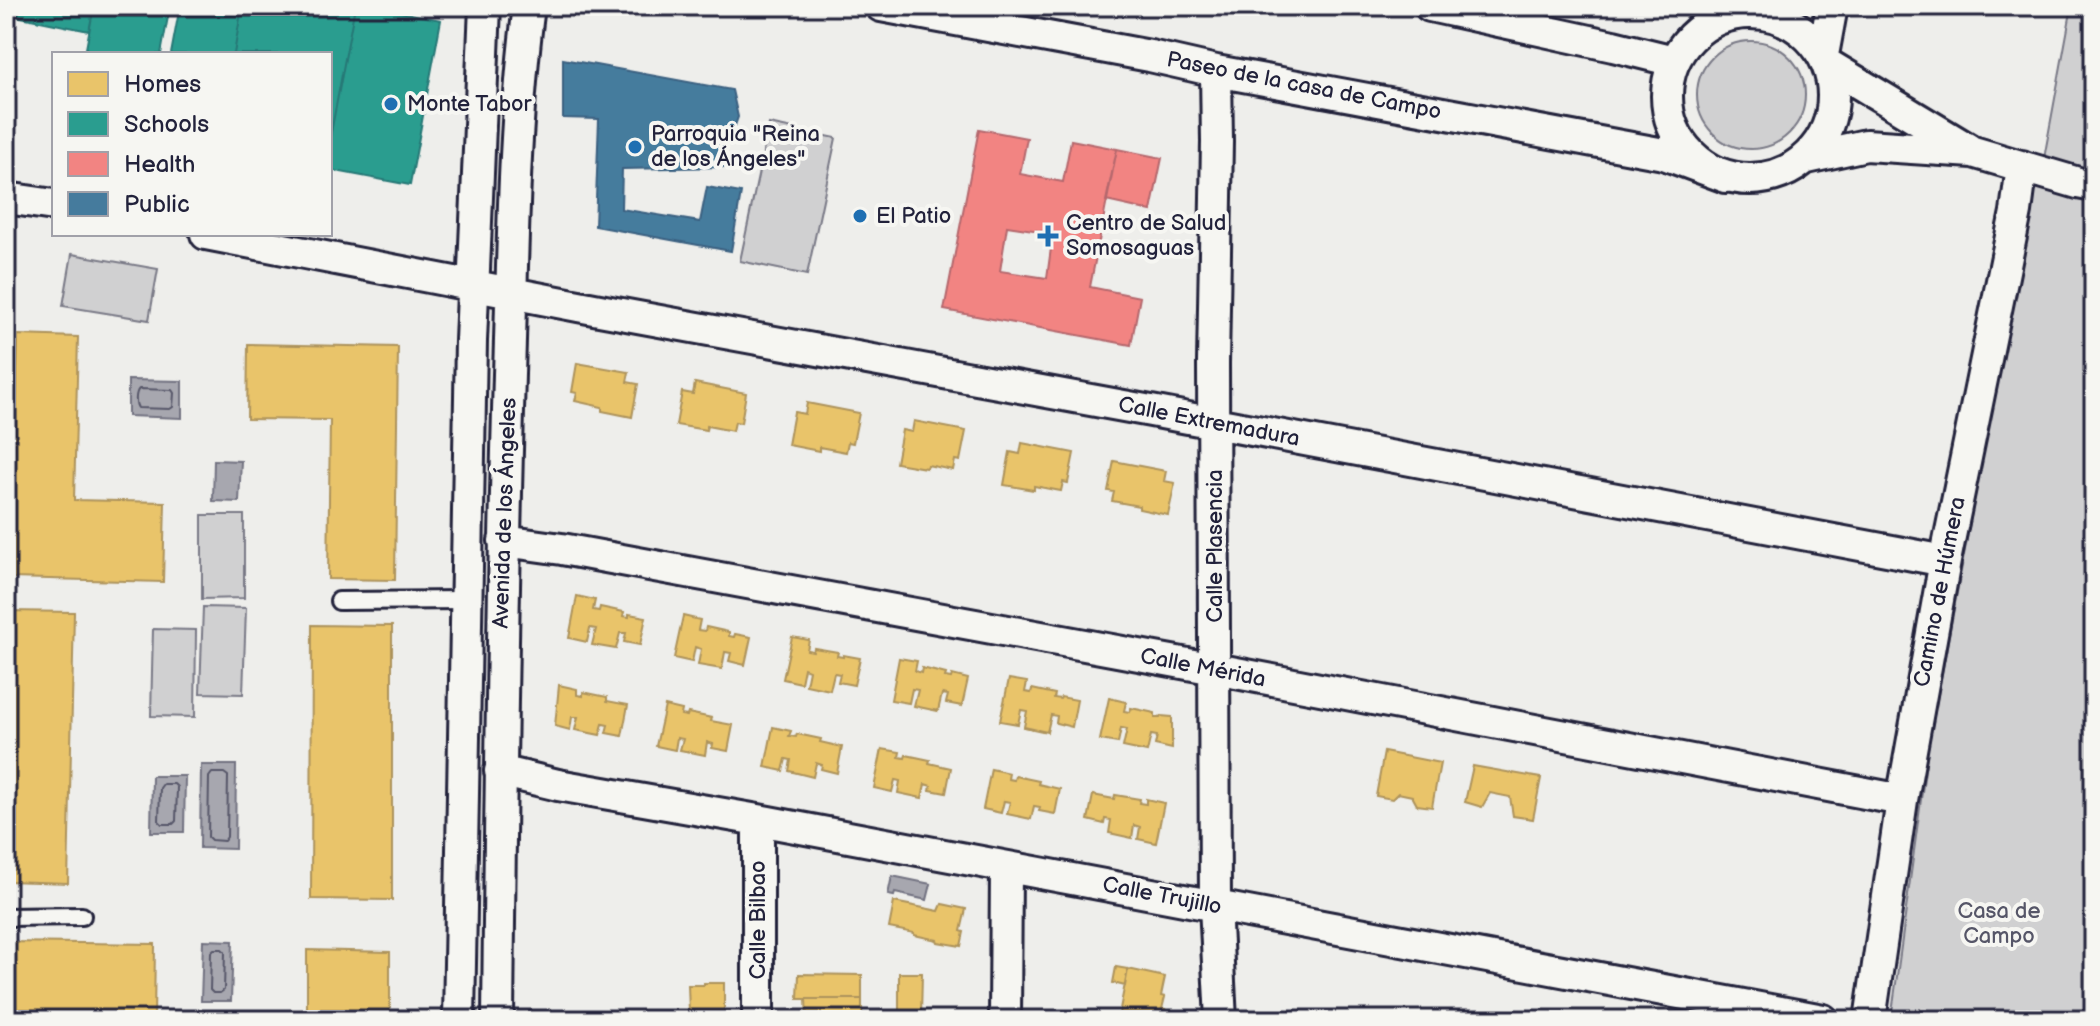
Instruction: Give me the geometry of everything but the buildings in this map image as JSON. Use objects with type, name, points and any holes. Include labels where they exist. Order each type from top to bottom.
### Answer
[{"type":"street","name":"Avenida de los Ángeles","points":[[459,1020],[473,285],[485,6]]},
{"type":"street","name":"Avenida de los Ángeles","points":[[498,1020],[504,541],[517,150],[529,6]]},
{"type":"street","name":"Paseo de la casa de Campo","points":[[881,6],[1664,154],[1726,177]]},
{"type":"street","points":[[1430,6],[1674,61]]},
{"type":"street","points":[[1832,6],[1825,59],[1833,89],[1832,114],[1823,138],[1807,158],[1782,174],[1754,180],[1726,177],[1700,164],[1680,143],[1669,117],[1666,89],[1674,61],[1701,19],[1718,19],[1741,13],[1776,12],[1806,34],[1825,59],[1973,152]]},
{"type":"street","name":"Calle Plasencia","points":[[1216,71],[1213,363],[1215,906],[1221,1020]]},
{"type":"street","points":[[1807,158],[1866,145],[1973,152],[2094,186]]},
{"type":"street","name":"Camino de Húmera","points":[[1870,1020],[1902,800],[1945,561],[2016,212],[2022,166]]},
{"type":"street","points":[[6,198],[52,205]]},
{"type":"street","name":"Calle Extremadura","points":[[216,236],[1945,561]]},
{"type":"street","name":"Calle Mérida","points":[[504,541],[562,549],[1215,669],[1902,800]]},
{"type":"street","name":"Calle Trujillo","points":[[500,771],[558,785],[1823,1020]]},
{"type":"street","name":"Calle Bilbao","points":[[758,820],[758,1020]]},
{"type":"street","points":[[1005,1020],[1006,867]]},
{"type":"lane","points":[[339,601],[466,600]]},
{"type":"lane","points":[[6,917],[82,916]]},
{"type":"green space","name":"Casa de Campo","points":[[2072,6],[2094,6],[2094,1020],[1891,1020],[1928,748],[2002,351],[2037,178],[2045,153]]},
{"type":"green space","points":[[1751,41],[1772,45],[1789,57],[1801,74],[1805,95],[1801,116],[1789,133],[1772,145],[1751,149],[1730,145],[1713,133],[1701,116],[1697,95],[1701,74],[1713,57],[1730,45]]},
{"type":"green space","points":[[769,124],[836,138],[807,275],[740,261]]},
{"type":"green space","points":[[72,254],[158,269],[149,320],[63,306]]},
{"type":"green space","points":[[202,515],[244,515],[244,598],[202,599]]},
{"type":"green space","points":[[203,607],[246,608],[243,694],[200,693]]},
{"type":"green space","points":[[153,629],[196,630],[195,717],[151,716]]},
{"type":"water","points":[[128,380],[182,381],[182,418],[128,416]]},
{"type":"water","points":[[214,460],[241,461],[239,502],[213,501]]},
{"type":"water","points":[[201,765],[236,765],[235,849],[200,848]]},
{"type":"water","points":[[152,776],[185,776],[184,832],[151,832]]},
{"type":"water","points":[[892,876],[931,884],[927,900],[895,893],[894,896],[888,895]]},
{"type":"water","points":[[203,940],[233,941],[231,1001],[201,1001]]},
{"type":"place","name":"Monte Tabor","points":[[391,104]]},
{"type":"place","name":"Parroquia \"Reina de los Ángeles\"","points":[[635,147]]},
{"type":"place","name":"El Patio","points":[[860,216]]},
{"type":"place","name":"Centro de Salud Somosaguas","points":[[1048,236]]}]
